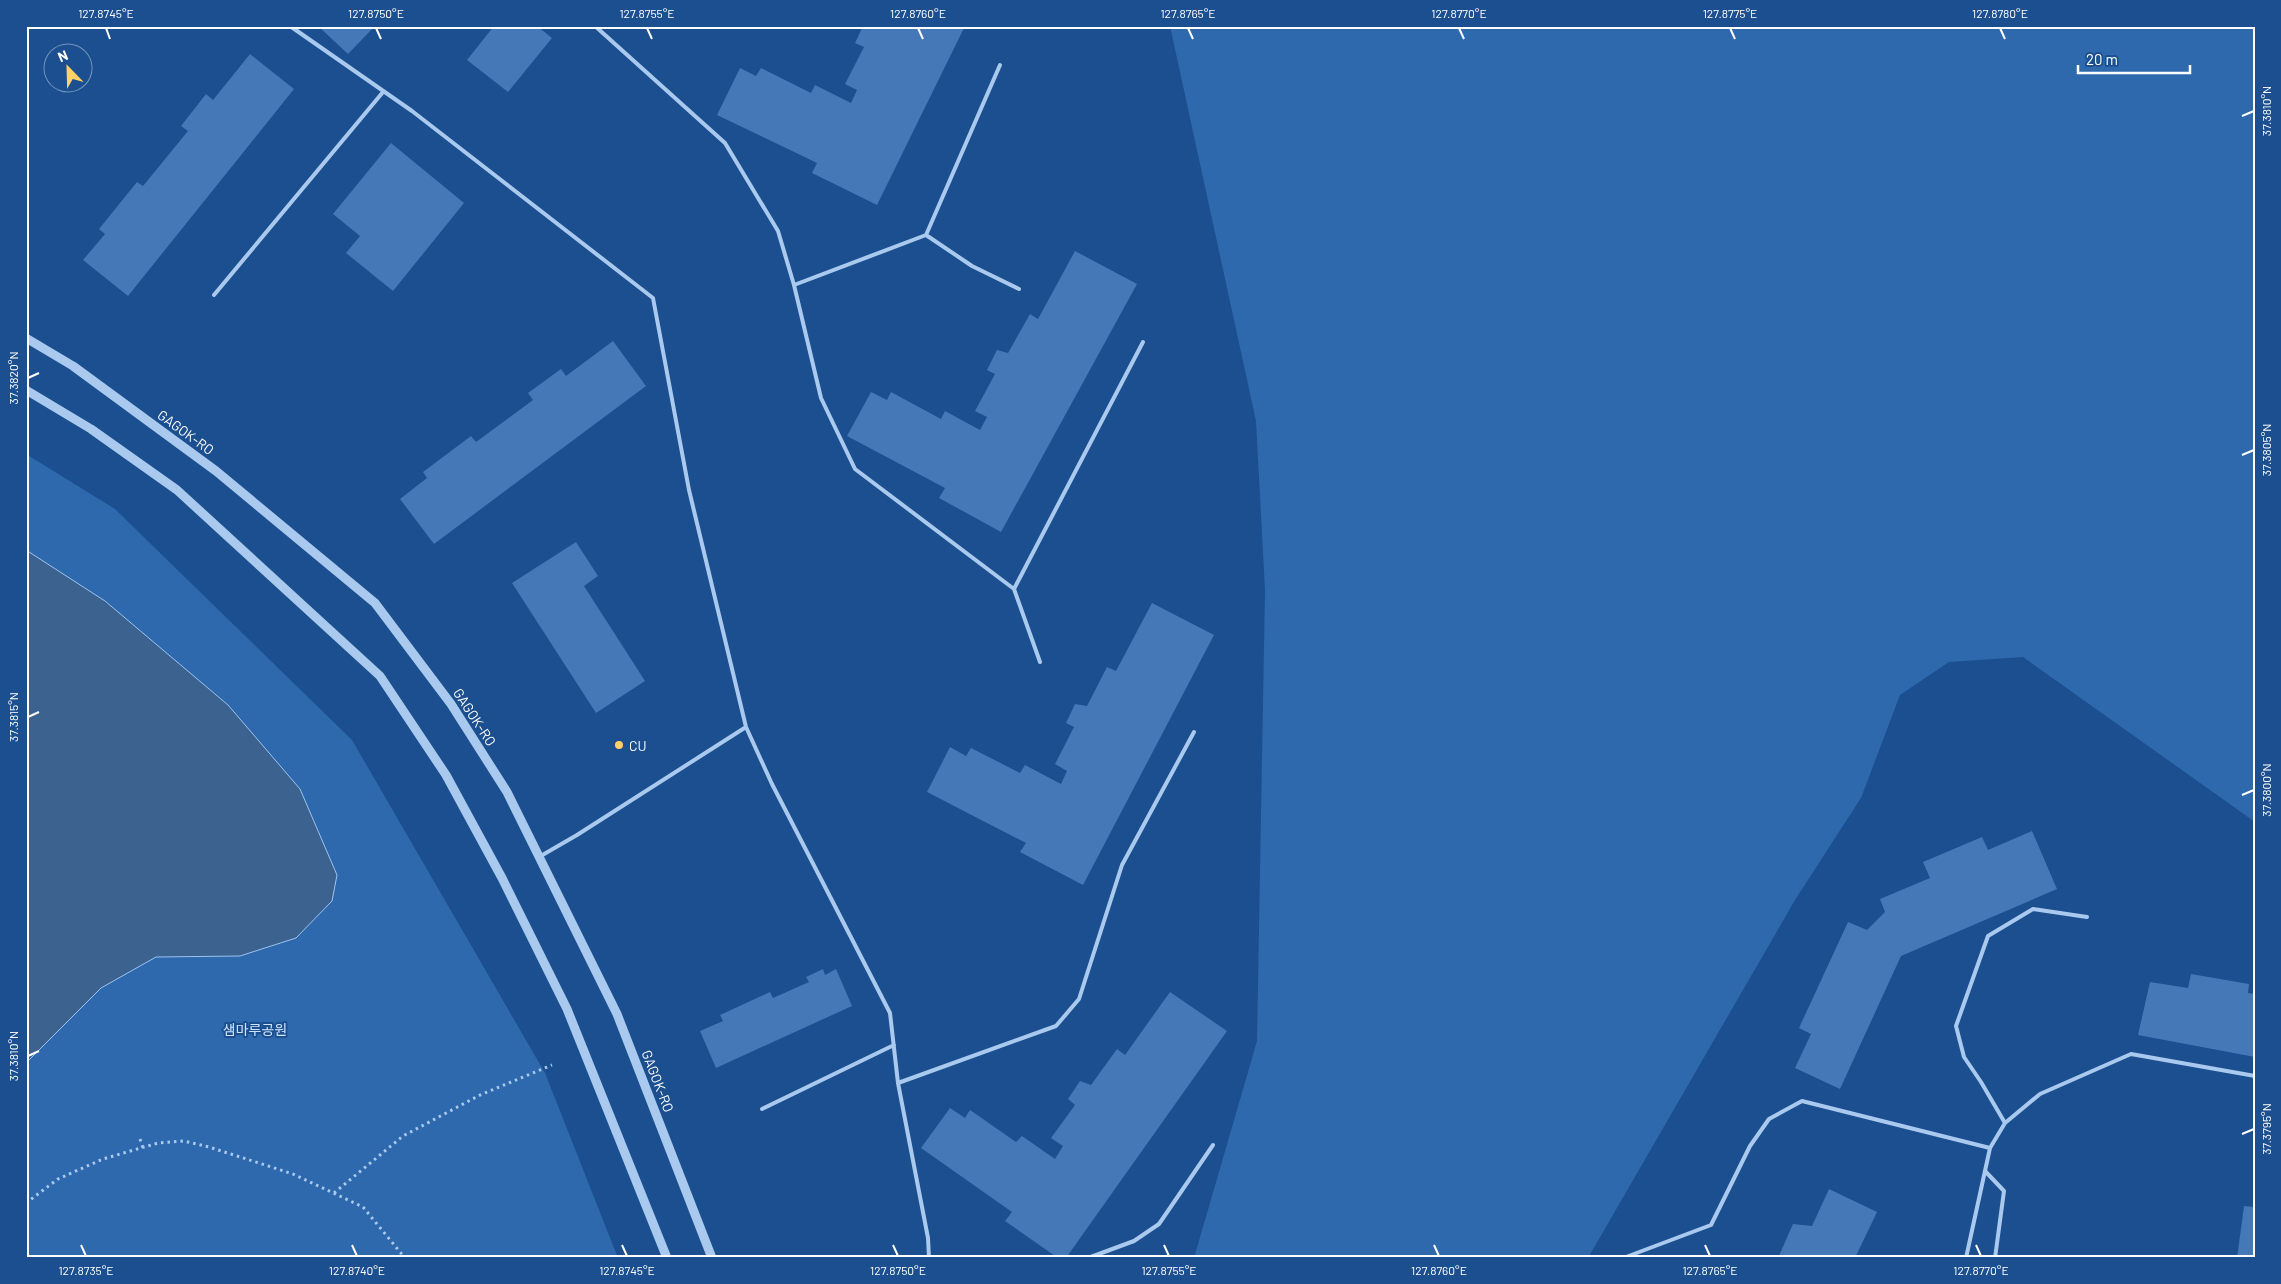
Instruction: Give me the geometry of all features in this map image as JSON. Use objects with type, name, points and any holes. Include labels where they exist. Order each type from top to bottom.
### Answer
[{"type":"street","name":"GAGOK-RO","points":[[26,338],[74,366],[216,471],[375,603],[450,704],[507,792],[617,1014],[712,1258]]},
{"type":"street","points":[[26,390],[91,429],[177,490],[380,676],[446,775],[502,878],[562,1000],[667,1258]]},
{"type":"lane","points":[[290,26],[382,92],[412,111],[654,298],[689,490],[746,727],[772,784],[890,1013],[898,1083],[928,1238],[929,1258]]},
{"type":"lane","points":[[595,26],[725,143],[778,232],[794,285],[821,398],[855,469],[1014,588],[1040,662]]},
{"type":"lane","points":[[794,285],[926,235],[1000,65]]},
{"type":"lane","points":[[214,295],[382,92]]},
{"type":"lane","points":[[926,235],[972,266],[1019,289]]},
{"type":"lane","points":[[1014,588],[1143,342]]},
{"type":"lane","points":[[539,857],[577,835],[746,727]]},
{"type":"lane","points":[[898,1083],[1056,1026],[1079,999],[1122,866],[1194,732]]},
{"type":"lane","points":[[2004,1123],[1981,1082],[1964,1057],[1956,1026],[1988,936],[2033,909],[2087,917]]},
{"type":"lane","points":[[762,1109],[894,1045]]},
{"type":"lane","points":[[1966,1258],[1990,1148],[2004,1123],[2040,1094],[2131,1054],[2255,1076]]},
{"type":"lane","points":[[1626,1257],[1711,1225],[1750,1146],[1769,1119],[1802,1101],[1990,1148]]},
{"type":"lane","points":[[1088,1258],[1134,1241],[1159,1224],[1213,1145]]},
{"type":"lane","points":[[1985,1172],[2004,1191],[1995,1258]]},
{"type":"path","points":[[334,1193],[402,1136],[480,1095],[552,1066]]},
{"type":"path","points":[[140,1139],[143,1148]]},
{"type":"path","points":[[26,1203],[58,1179],[103,1159],[158,1143],[184,1141],[209,1146],[293,1174],[363,1207],[405,1258]]},
{"type":"green space","points":[[1170,26],[2255,26],[2255,822],[2023,657],[1949,662],[1900,695],[1861,798],[1795,900],[1588,1258],[1194,1258],[1257,1041],[1265,590],[1256,421]]},
{"type":"green space","name":"샘마루공원","points":[[26,454],[115,509],[352,740],[545,1073],[618,1258],[26,1258]]},
{"type":"shaded area","points":[[26,550],[105,601],[228,705],[300,789],[337,875],[332,901],[296,938],[240,956],[156,957],[101,988],[26,1063]]},
{"type":"building","points":[[318,26],[375,26],[348,54]]},
{"type":"building","points":[[494,26],[537,26],[552,38],[508,92],[467,60]]},
{"type":"building","points":[[863,26],[965,26],[877,205],[812,173],[817,163],[717,115],[740,68],[756,76],[761,68],[811,93],[815,85],[851,103],[857,90],[845,84],[864,47],[855,43]]},
{"type":"building","points":[[250,54],[294,89],[128,296],[83,260],[105,234],[99,229],[137,182],[143,186],[188,131],[181,126],[206,94],[213,100]]},
{"type":"building","points":[[391,143],[464,203],[393,291],[346,253],[360,236],[333,214]]},
{"type":"building","points":[[1075,251],[1137,284],[1001,532],[939,498],[945,488],[847,436],[871,392],[887,400],[891,392],[941,419],[945,411],[980,430],[987,417],[975,411],[995,374],[987,370],[997,350],[1008,353],[1030,314],[1038,319]]},
{"type":"building","points":[[613,341],[646,386],[434,544],[400,499],[427,478],[423,472],[471,436],[476,442],[533,400],[528,393],[561,369],[566,376]]},
{"type":"building","points":[[576,542],[598,576],[584,586],[645,681],[596,713],[512,583]]},
{"type":"building","points":[[1152,603],[1214,635],[1083,885],[1020,852],[1026,843],[927,792],[950,747],[966,756],[971,748],[1020,773],[1025,765],[1061,784],[1067,771],[1055,764],[1074,727],[1066,723],[1075,704],[1087,706],[1107,667],[1116,671]]},
{"type":"building","points":[[2032,831],[2057,889],[1901,956],[1840,1089],[1795,1068],[1811,1034],[1799,1028],[1848,922],[1867,930],[1885,912],[1880,899],[1930,878],[1923,862],[1982,837],[1988,850]]},
{"type":"building","points":[[823,969],[825,975],[836,969],[852,1006],[716,1068],[700,1031],[723,1021],[720,1015],[770,992],[773,998],[809,982],[806,977]]},
{"type":"building","points":[[2191,974],[2249,984],[2248,993],[2255,994],[2255,1057],[2138,1035],[2150,982],[2188,988]]},
{"type":"building","points":[[1170,992],[1227,1031],[1066,1258],[1058,1258],[1005,1221],[1012,1212],[921,1148],[950,1108],[965,1118],[970,1110],[1016,1142],[1022,1136],[1055,1159],[1063,1146],[1051,1138],[1075,1105],[1068,1099],[1080,1081],[1091,1085],[1117,1049],[1125,1055]]},
{"type":"building","points":[[1829,1189],[1877,1212],[1855,1258],[1778,1258],[1793,1224],[1812,1226]]},
{"type":"building","points":[[2244,1206],[2255,1207],[2255,1258],[2237,1258]]},
{"type":"place","name":"CU","points":[[619,745]]}]
